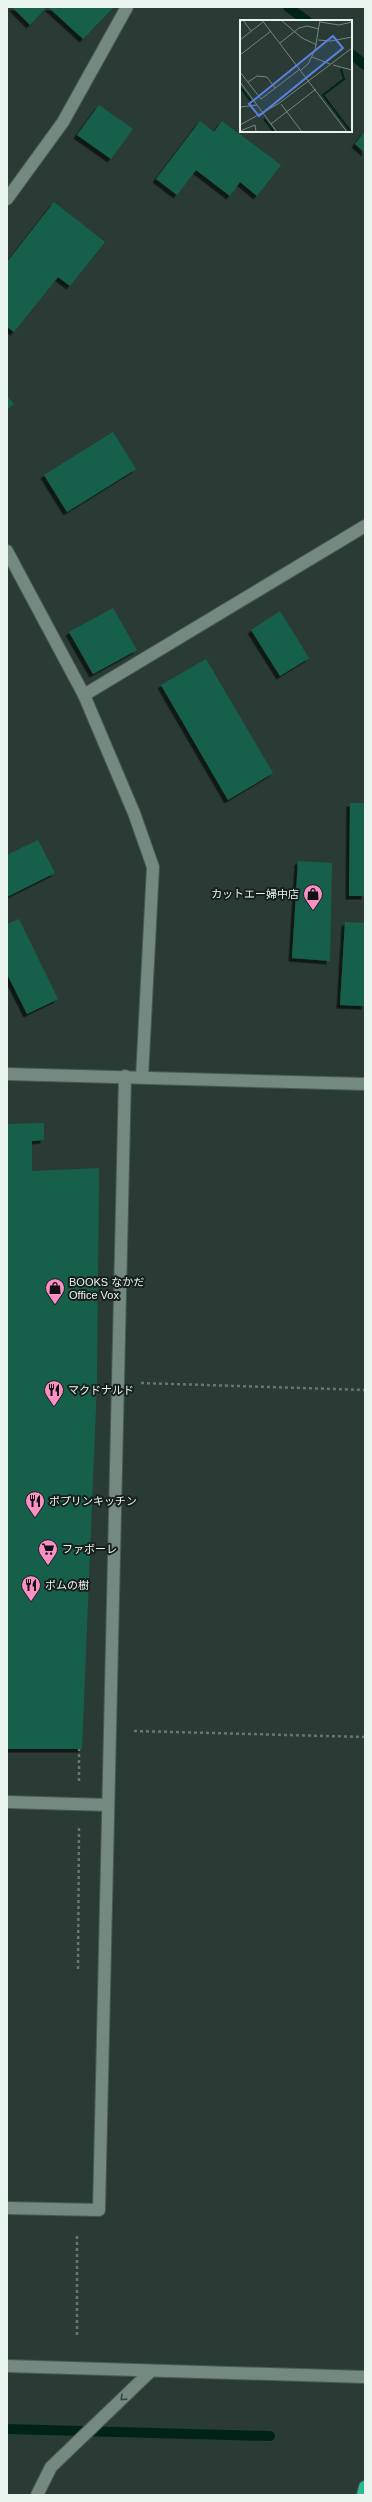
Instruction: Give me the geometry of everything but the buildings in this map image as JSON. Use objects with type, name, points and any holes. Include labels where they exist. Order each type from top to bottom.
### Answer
[{"type":"highway","points":[[363,2495],[365,2488]]},
{"type":"street","points":[[7,200],[63,122],[127,7]]},
{"type":"street","points":[[84,695],[365,526]]},
{"type":"street","points":[[7,551],[84,695],[134,813],[153,867],[142,1077]]},
{"type":"street","points":[[7,1074],[125,1076],[365,1084]]},
{"type":"street","points":[[7,2208],[99,2210],[125,1076]]},
{"type":"street","points":[[7,1802],[108,1805]]},
{"type":"street","points":[[7,2366],[365,2377]]},
{"type":"street","points":[[37,2495],[51,2467],[150,2371]]},
{"type":"path","points":[[118,1382],[365,1390]]},
{"type":"path","points":[[110,1730],[365,1737]]},
{"type":"waterway","points":[[288,7],[306,20]]},
{"type":"waterway","points":[[352,55],[365,65]]},
{"type":"waterway","points":[[7,2429],[270,2436]]},
{"type":"place","name":"カットエー婦中店","points":[[313,911]]},
{"type":"place","name":"BOOKS なかだ Office Vox","points":[[55,1305]]},
{"type":"place","name":"マクドナルド","points":[[54,1407]]},
{"type":"place","name":"ポプリンキッチン","points":[[35,1518]]},
{"type":"place","name":"ファボーレ","points":[[48,1566]]},
{"type":"place","name":"ポムの樹","points":[[31,1602]]}]
